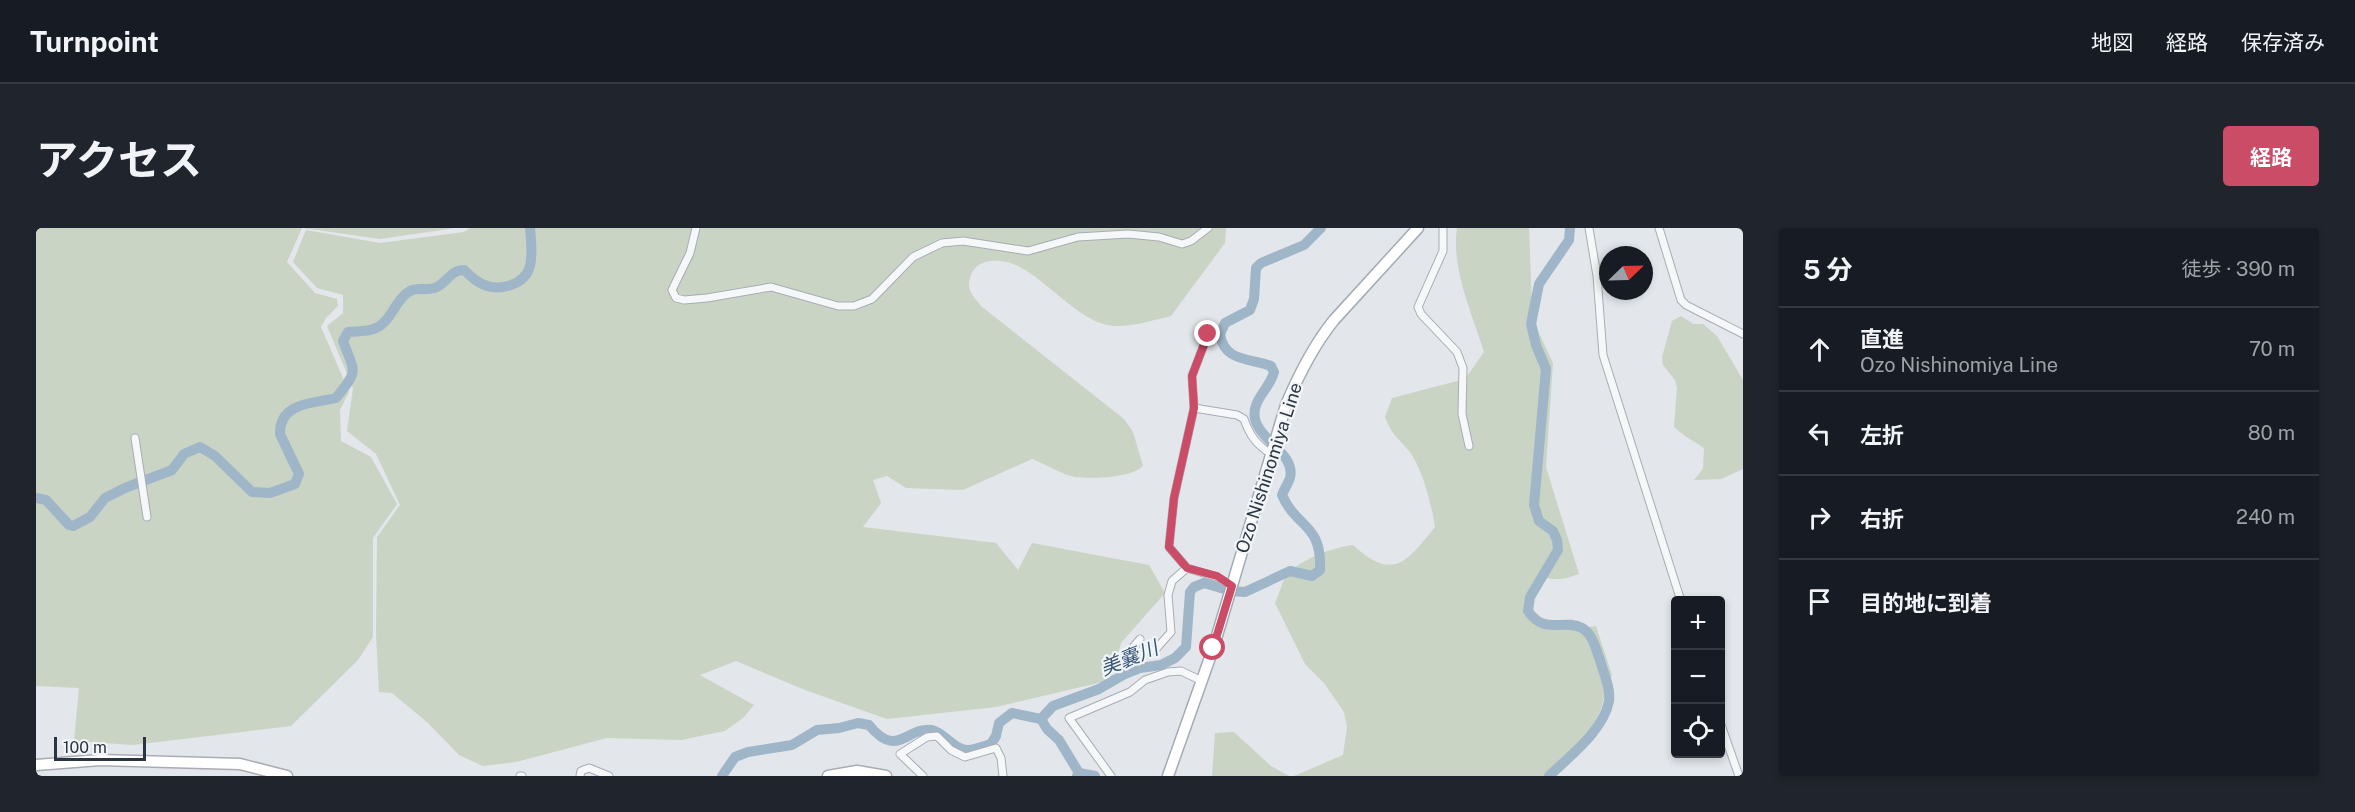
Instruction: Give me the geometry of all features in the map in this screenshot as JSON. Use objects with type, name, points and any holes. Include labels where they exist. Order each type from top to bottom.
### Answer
[{"type":"main road","name":"Ozo Nishinomiya Line","points":[[1168,776],[1202,681],[1286,405],[1302,368],[1322,334],[1418,228]]},
{"type":"main road","points":[[36,765],[100,760],[240,764],[287,776]]},
{"type":"main road","points":[[828,776],[857,771],[886,776]]},
{"type":"street","points":[[696,228],[690,253],[672,290],[676,298],[684,300],[771,287],[831,304],[854,306],[872,299],[913,257],[942,243],[963,241],[1028,251],[1078,237],[1128,234],[1159,237],[1182,244],[1191,241],[1208,228]]},
{"type":"street","points":[[1443,228],[1443,250],[1440,261],[1418,307],[1421,314],[1457,352],[1464,368],[1462,414],[1469,446]]},
{"type":"street","points":[[1589,228],[1597,276],[1603,355],[1680,596]]},
{"type":"street","points":[[1659,228],[1681,300],[1701,314],[1743,334]]},
{"type":"street","points":[[1208,334],[1192,376],[1194,408],[1174,498],[1169,547],[1187,568],[1217,576],[1230,590]]},
{"type":"street","points":[[1194,408],[1237,415],[1244,419],[1249,433],[1258,445],[1272,449]]},
{"type":"street","points":[[135,438],[147,517]]},
{"type":"street","points":[[1140,639],[1129,652],[1155,650],[1170,632],[1168,596],[1172,581],[1187,568]]},
{"type":"street","points":[[1111,776],[1069,718],[1130,692],[1144,680],[1168,672],[1181,671],[1202,681]]},
{"type":"street","points":[[923,776],[900,754],[927,736],[937,736],[951,750],[965,757],[996,748],[1006,775]]},
{"type":"street","points":[[1725,736],[1739,776]]},
{"type":"street","points":[[580,776],[581,771],[589,768],[609,776]]},
{"type":"green space","points":[[36,228],[302,228],[287,262],[315,293],[337,299],[338,306],[321,327],[349,392],[340,410],[341,441],[371,457],[397,504],[373,538],[373,637],[358,660],[291,726],[133,745],[74,741],[79,688],[36,686]]},
{"type":"green space","points":[[303,228],[455,228],[380,239]]},
{"type":"green space","points":[[470,228],[1226,228],[1225,243],[1171,316],[1140,324],[1115,326],[1097,322],[1030,273],[1006,262],[984,262],[973,271],[970,278],[970,290],[981,306],[1124,419],[1133,432],[1143,466],[1121,475],[1082,478],[1064,474],[1032,459],[963,490],[906,488],[887,476],[873,480],[881,503],[863,527],[996,543],[1018,570],[1032,543],[1149,565],[1165,593],[1121,643],[1111,680],[996,707],[887,719],[805,690],[736,661],[700,675],[754,705],[743,718],[725,731],[681,740],[607,738],[516,762],[483,766],[459,755],[428,723],[392,693],[379,692],[376,635],[377,537],[400,505],[376,454],[347,431],[353,388],[327,326],[343,313],[343,295],[317,288],[293,262],[306,230],[380,243],[464,232]]},
{"type":"green space","points":[[1457,228],[1529,228],[1532,307],[1539,333],[1553,363],[1546,467],[1579,574],[1560,579],[1540,575],[1529,593],[1525,611],[1534,623],[1547,628],[1573,629],[1596,626],[1612,675],[1600,712],[1592,726],[1579,742],[1543,776],[1294,776],[1343,755],[1347,727],[1344,712],[1324,683],[1305,664],[1275,603],[1284,580],[1291,571],[1316,555],[1353,545],[1379,563],[1389,565],[1398,563],[1416,550],[1435,527],[1429,498],[1414,458],[1393,433],[1385,417],[1392,398],[1465,379],[1484,352],[1460,275],[1456,244]]},
{"type":"green space","points":[[1681,316],[1693,324],[1703,324],[1717,336],[1743,380],[1743,469],[1721,479],[1694,480],[1703,469],[1704,448],[1674,427],[1677,388],[1675,380],[1663,365],[1662,357],[1672,321]]},
{"type":"green space","points":[[1234,732],[1271,766],[1289,776],[1212,776],[1215,733]]},
{"type":"waterway","points":[[36,498],[46,500],[69,525],[73,526],[90,517],[105,498],[172,470],[184,454],[200,447],[215,456],[252,492],[270,493],[295,484],[299,474],[280,434],[281,423],[292,410],[309,403],[336,398],[343,389],[353,371],[343,341],[348,332],[376,328],[386,320],[401,299],[410,291],[434,288],[452,274],[460,271],[464,270],[477,281],[489,286],[503,287],[517,282],[523,278],[530,266],[532,252],[530,228]]},
{"type":"waterway","name":"美嚢川","points":[[1077,776],[1079,773],[1059,740],[1047,729],[1041,719],[1053,706],[1099,689],[1140,668],[1161,665],[1175,658],[1186,647],[1190,592],[1194,587],[1204,583],[1231,591],[1245,592],[1290,571],[1312,576],[1320,570],[1320,555],[1313,535],[1288,506],[1282,495],[1290,478],[1288,462],[1263,434],[1255,419],[1258,400],[1274,372],[1271,366],[1232,354],[1222,343],[1220,334],[1225,323],[1250,310],[1254,299],[1256,268],[1261,263],[1304,245],[1321,228]]},
{"type":"waterway","points":[[1549,776],[1593,732],[1606,712],[1609,701],[1606,680],[1595,647],[1586,631],[1575,625],[1541,623],[1528,611],[1530,597],[1558,550],[1553,531],[1539,521],[1534,505],[1546,369],[1536,345],[1531,324],[1539,284],[1569,240],[1570,228]]},
{"type":"waterway","points":[[722,776],[735,757],[748,752],[792,745],[817,730],[858,723],[869,725],[887,740],[895,741],[916,732],[932,730],[958,747],[968,750],[991,744],[996,736],[999,723],[1012,713],[1041,719]]},
{"type":"waterway","points":[[1079,773],[1095,776]]},
{"type":"route","points":[[1208,334],[1192,376],[1194,408],[1174,498],[1169,547],[1187,568],[1217,576],[1232,586],[1213,648]]}]
